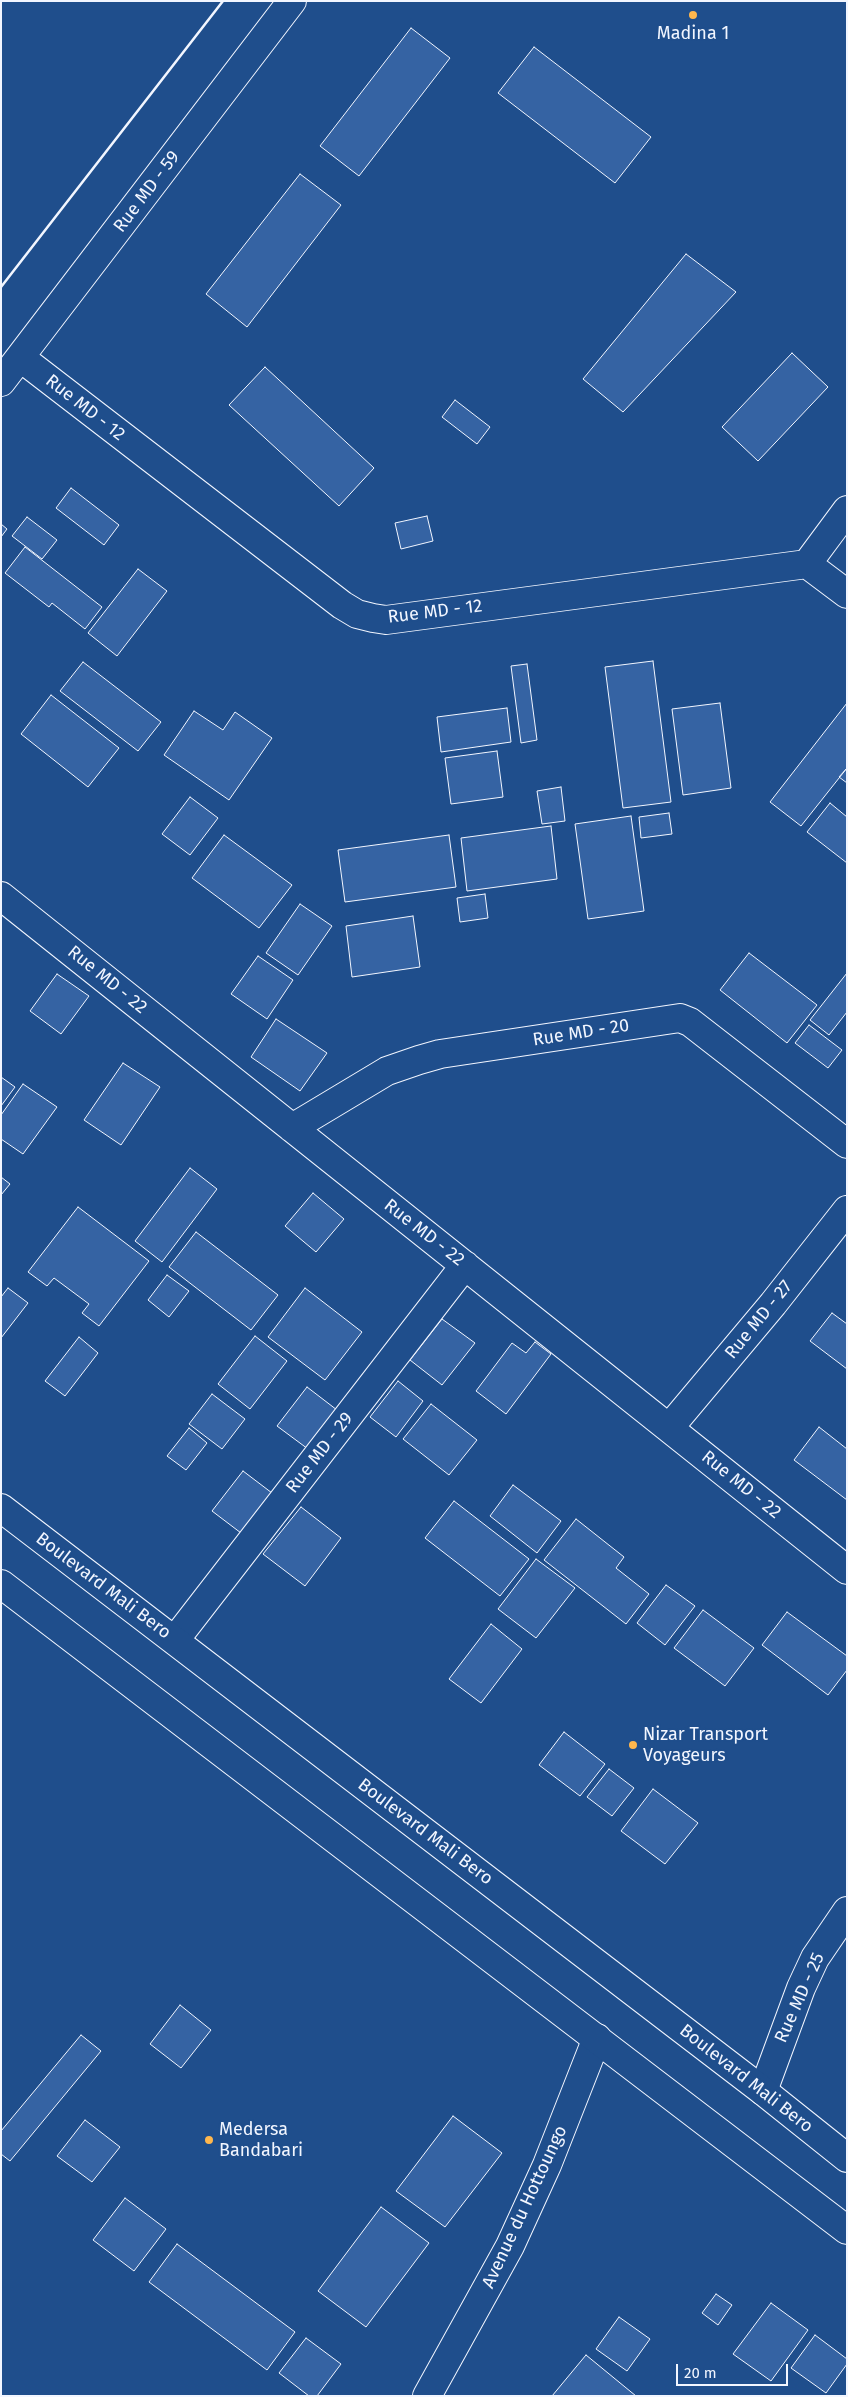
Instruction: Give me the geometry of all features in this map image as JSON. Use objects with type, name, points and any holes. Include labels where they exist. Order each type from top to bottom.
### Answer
[{"type":"street","name":"Rue MD - 59","points":[[1,382],[292,1]]},
{"type":"street","name":"Rue MD - 12","points":[[20,358],[342,605],[365,616],[386,620],[807,564]]},
{"type":"street","points":[[847,510],[807,564],[847,594]]},
{"type":"street","name":"Rue MD - 22","points":[[1,896],[847,1570]]},
{"type":"street","name":"Rue MD - 20","points":[[292,1128],[387,1070],[440,1054],[680,1018],[690,1022],[847,1144]]},
{"type":"street","name":"Rue MD - 27","points":[[669,1428],[773,1304],[847,1210]]},
{"type":"street","name":"Rue MD - 29","points":[[175,1640],[465,1265]]},
{"type":"street","name":"Boulevard Mali Bero","points":[[1,1508],[763,2091],[847,2158]]},
{"type":"street","points":[[1,1584],[847,2230]]},
{"type":"street","name":"Rue MD - 25","points":[[763,2091],[804,1980],[815,1958],[847,1911]]},
{"type":"street","name":"Avenue du Hottoungo","points":[[427,2396],[510,2246],[553,2150],[597,2038]]},
{"type":"building","points":[[411,28],[450,58],[359,176],[320,146]]},
{"type":"building","points":[[534,47],[651,137],[615,183],[498,93]]},
{"type":"building","points":[[300,174],[341,205],[247,327],[206,294]]},
{"type":"building","points":[[686,254],[736,292],[623,412],[583,379]]},
{"type":"building","points":[[792,353],[828,387],[758,461],[722,427]]},
{"type":"building","points":[[265,367],[374,468],[339,506],[229,405]]},
{"type":"building","points":[[455,400],[490,427],[477,444],[442,417]]},
{"type":"building","points":[[71,488],[119,525],[104,545],[56,508]]},
{"type":"building","points":[[427,516],[433,541],[401,549],[395,523]]},
{"type":"building","points":[[27,517],[57,540],[42,559],[12,536]]},
{"type":"building","points":[[1,524],[7,529],[1,537]]},
{"type":"building","points":[[25,547],[102,607],[85,629],[52,603],[49,607],[5,573]]},
{"type":"building","points":[[138,569],[167,591],[117,656],[88,633]]},
{"type":"building","points":[[653,661],[671,802],[623,808],[605,667]]},
{"type":"building","points":[[83,662],[161,722],[138,751],[60,691]]},
{"type":"building","points":[[527,664],[537,740],[521,743],[511,666]]},
{"type":"building","points":[[51,695],[119,748],[88,787],[21,734]]},
{"type":"building","points":[[720,703],[731,788],[683,795],[672,709]]},
{"type":"building","points":[[847,703],[847,768],[801,826],[770,802]]},
{"type":"building","points":[[507,708],[511,742],[441,752],[437,717]]},
{"type":"building","points":[[194,711],[223,730],[235,712],[272,738],[229,800],[164,755]]},
{"type":"building","points":[[497,751],[503,797],[451,804],[445,758]]},
{"type":"building","points":[[847,768],[847,783],[839,777]]},
{"type":"building","points":[[561,787],[565,821],[542,824],[537,791]]},
{"type":"building","points":[[190,797],[218,818],[190,855],[162,834]]},
{"type":"building","points":[[830,803],[847,817],[847,863],[807,832]]},
{"type":"building","points":[[669,813],[672,834],[641,838],[639,817]]},
{"type":"building","points":[[631,816],[644,911],[588,919],[575,824]]},
{"type":"building","points":[[551,826],[557,879],[467,891],[461,838]]},
{"type":"building","points":[[224,835],[292,885],[259,928],[192,878]]},
{"type":"building","points":[[449,835],[456,887],[345,902],[338,850]]},
{"type":"building","points":[[485,894],[488,918],[460,922],[457,898]]},
{"type":"building","points":[[300,904],[332,926],[298,975],[266,953]]},
{"type":"building","points":[[413,916],[420,967],[352,977],[346,926]]},
{"type":"building","points":[[749,953],[817,1005],[787,1043],[720,990]]},
{"type":"building","points":[[258,956],[293,980],[267,1019],[231,994]]},
{"type":"building","points":[[847,973],[847,1012],[829,1035],[810,1020]]},
{"type":"building","points":[[57,974],[89,996],[61,1034],[30,1011]]},
{"type":"building","points":[[276,1019],[327,1053],[300,1091],[251,1057]]},
{"type":"building","points":[[809,1025],[842,1050],[828,1068],[795,1043]]},
{"type":"building","points":[[123,1063],[160,1087],[121,1145],[84,1120]]},
{"type":"building","points":[[1,1077],[15,1087],[1,1106]]},
{"type":"building","points":[[23,1084],[57,1107],[23,1154],[1,1139],[1,1115]]},
{"type":"building","points":[[190,1168],[217,1189],[162,1262],[135,1241]]},
{"type":"building","points":[[1,1177],[10,1184],[1,1195]]},
{"type":"building","points":[[313,1193],[344,1219],[316,1252],[285,1226]]},
{"type":"building","points":[[78,1207],[149,1261],[99,1326],[82,1313],[89,1304],[54,1278],[47,1286],[28,1272]]},
{"type":"building","points":[[196,1232],[278,1295],[251,1330],[169,1267]]},
{"type":"building","points":[[167,1275],[189,1291],[169,1317],[148,1300]]},
{"type":"building","points":[[8,1288],[28,1303],[1,1338],[1,1297]]},
{"type":"building","points":[[305,1288],[362,1332],[325,1380],[268,1337]]},
{"type":"building","points":[[832,1313],[847,1324],[847,1369],[810,1341]]},
{"type":"building","points":[[442,1319],[475,1343],[442,1385],[410,1360]]},
{"type":"building","points":[[255,1336],[287,1361],[250,1409],[218,1384]]},
{"type":"building","points":[[79,1337],[98,1353],[65,1396],[45,1381]]},
{"type":"building","points":[[535,1342],[551,1354],[506,1414],[476,1391],[512,1343],[526,1353]]},
{"type":"building","points":[[398,1381],[423,1401],[396,1437],[370,1417]]},
{"type":"building","points":[[307,1387],[337,1410],[308,1449],[277,1426]]},
{"type":"building","points":[[212,1394],[245,1419],[222,1449],[189,1424]]},
{"type":"building","points":[[431,1404],[477,1440],[449,1475],[403,1439]]},
{"type":"building","points":[[819,1427],[847,1449],[847,1500],[794,1460]]},
{"type":"building","points":[[189,1428],[207,1443],[186,1470],[167,1456]]},
{"type":"building","points":[[243,1471],[272,1493],[241,1533],[212,1511]]},
{"type":"building","points":[[513,1485],[561,1521],[537,1553],[490,1516]]},
{"type":"building","points":[[454,1501],[529,1559],[500,1596],[425,1538]]},
{"type":"building","points":[[301,1507],[341,1538],[305,1586],[263,1554]]},
{"type":"building","points":[[576,1519],[624,1557],[616,1568],[649,1594],[626,1624],[544,1560]]},
{"type":"building","points":[[536,1559],[575,1588],[536,1638],[498,1609]]},
{"type":"building","points":[[666,1585],[695,1606],[665,1645],[637,1623]]},
{"type":"building","points":[[703,1610],[754,1648],[725,1686],[674,1648]]},
{"type":"building","points":[[787,1612],[847,1656],[847,1670],[828,1695],[762,1645]]},
{"type":"building","points":[[491,1624],[522,1649],[481,1703],[449,1679]]},
{"type":"building","points":[[564,1732],[605,1764],[580,1796],[539,1765]]},
{"type":"building","points":[[609,1769],[634,1788],[612,1816],[587,1797]]},
{"type":"building","points":[[653,1789],[698,1823],[665,1864],[621,1831]]},
{"type":"building","points":[[180,2005],[211,2030],[181,2068],[150,2044]]},
{"type":"building","points":[[81,2035],[101,2051],[10,2161],[1,2154],[1,2131]]},
{"type":"building","points":[[453,2116],[502,2153],[445,2227],[396,2191]]},
{"type":"building","points":[[85,2120],[120,2147],[92,2182],[57,2156]]},
{"type":"building","points":[[125,2198],[166,2229],[134,2271],[93,2240]]},
{"type":"building","points":[[381,2207],[429,2243],[366,2327],[318,2291]]},
{"type":"building","points":[[177,2244],[295,2332],[267,2370],[149,2282]]},
{"type":"building","points":[[716,2294],[732,2305],[718,2325],[702,2313]]},
{"type":"building","points":[[771,2303],[808,2330],[771,2381],[733,2354]]},
{"type":"building","points":[[619,2317],[650,2339],[627,2371],[596,2349]]},
{"type":"building","points":[[815,2335],[847,2359],[847,2364],[826,2393],[791,2368]]},
{"type":"building","points":[[306,2338],[341,2364],[317,2396],[309,2396],[279,2373]]},
{"type":"building","points":[[586,2355],[636,2396],[552,2396]]},
{"type":"wall","points":[[1,287],[223,1]]},
{"type":"place","name":"Madina 1","points":[[693,15]]},
{"type":"place","name":"Nizar Transport Voyageurs","points":[[633,1745]]},
{"type":"place","name":"Medersa Bandabari","points":[[209,2140]]}]
